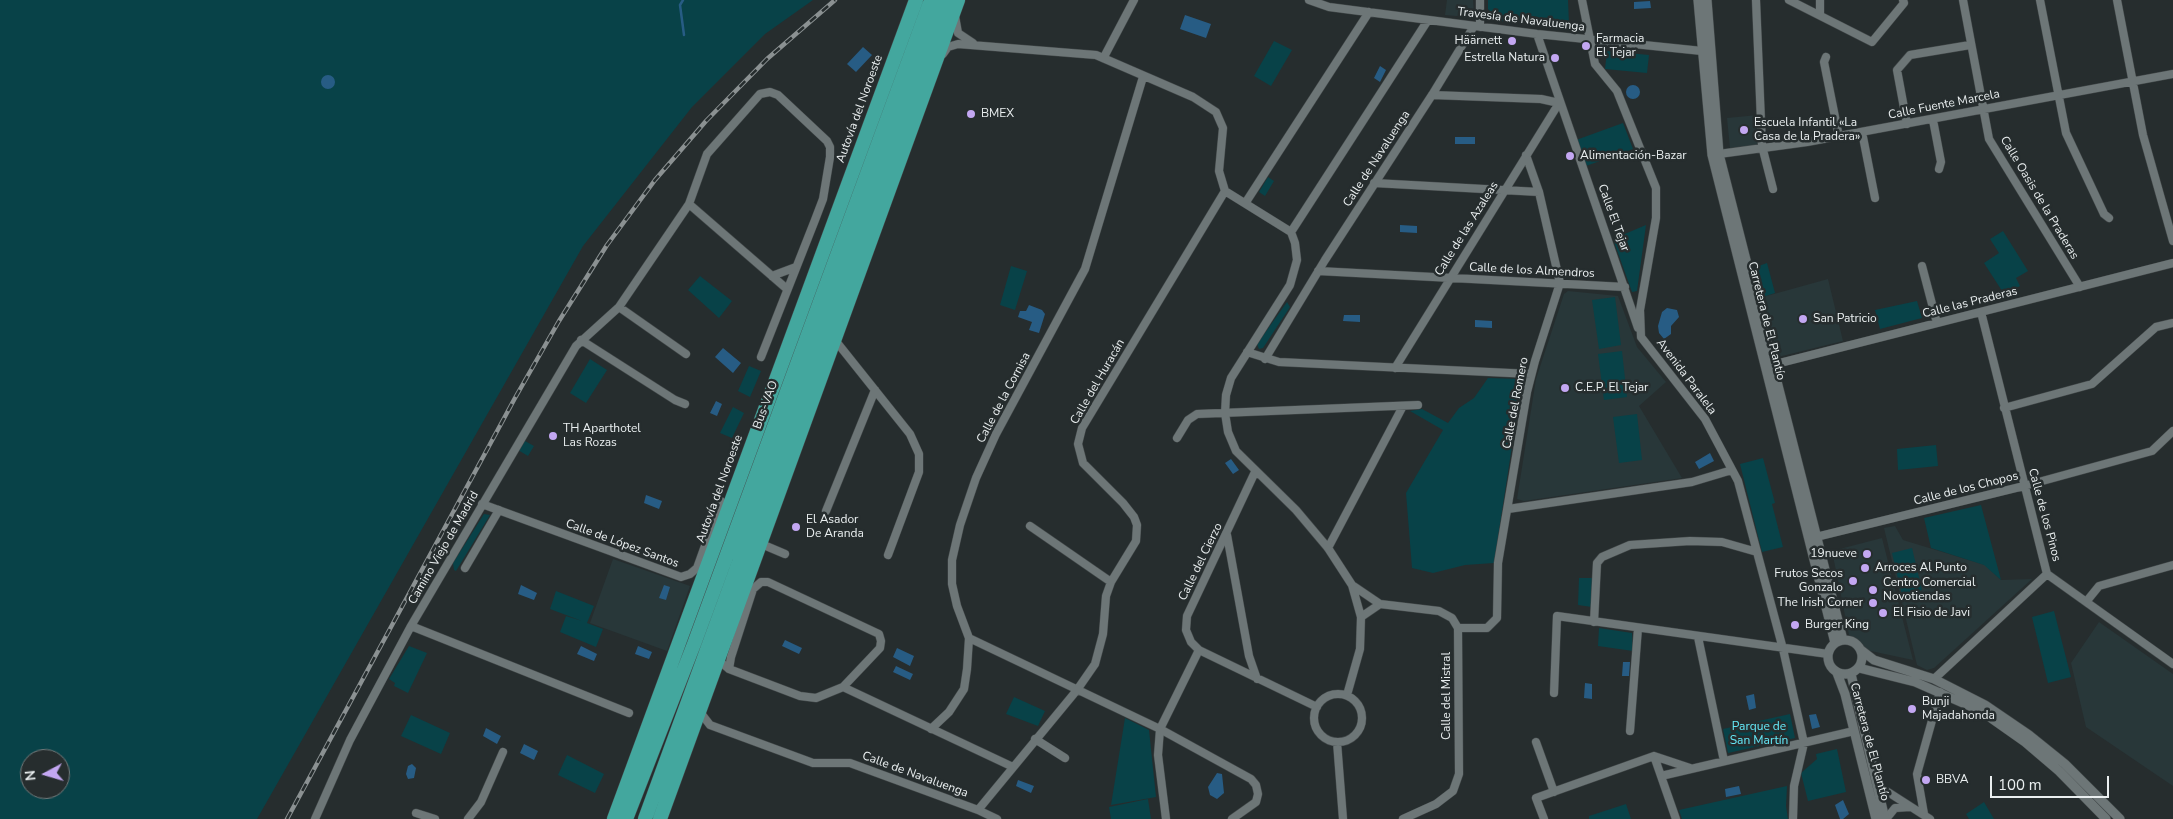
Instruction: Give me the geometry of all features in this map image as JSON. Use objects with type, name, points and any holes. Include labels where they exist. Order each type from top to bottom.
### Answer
[{"type":"highway","name":"Autovía del Noroeste","points":[[614,819],[916,0]]},
{"type":"highway","name":"Bus-VAO","points":[[626,819],[694,644],[931,0]]},
{"type":"highway","points":[[645,819],[945,0]]},
{"type":"highway","points":[[660,819],[700,712],[724,664],[759,543],[959,0]]},
{"type":"highway","points":[[721,501],[823,236],[831,230]]},
{"type":"highway","points":[[633,819],[694,644]]},
{"type":"street","points":[[959,0],[955,19],[958,32],[978,45]]},
{"type":"street","points":[[1104,57],[1134,0]]},
{"type":"street","name":"Travesía de Navaluenga","points":[[1309,0],[1369,12],[1477,27],[1702,51]]},
{"type":"street","points":[[1477,27],[1480,0]]},
{"type":"street","name":"Avenida Paralela","points":[[1582,0],[1595,64],[1617,91],[1656,188],[1656,218],[1640,310],[1641,337],[1705,420],[1738,481],[1783,649],[1804,743],[1794,786],[1793,819]]},
{"type":"street","name":"Carretera de El Plantío","points":[[1698,0],[1712,155],[1839,642]]},
{"type":"street","name":"Carretera de El Plantío","points":[[1707,0],[1719,154],[1816,537],[1839,642]]},
{"type":"street","points":[[1756,0],[1762,149],[1772,189]]},
{"type":"street","points":[[1789,0],[1872,42],[1904,3],[1903,0]]},
{"type":"street","points":[[1820,0],[1820,15]]},
{"type":"street","name":"Calle Oasis de la Praderas","points":[[1963,0],[1970,45],[1990,139],[2080,287]]},
{"type":"street","points":[[2040,0],[2066,133],[2104,214],[2110,218]]},
{"type":"street","points":[[2117,0],[2143,135],[2173,242]]},
{"type":"street","points":[[1246,202],[1369,12]]},
{"type":"street","points":[[1291,232],[1428,20]]},
{"type":"street","name":"Calle de Navaluenga","points":[[1265,359],[1374,183],[1477,27]]},
{"type":"street","name":"Calle El Tejar","points":[[1537,34],[1559,103],[1641,337]]},
{"type":"street","points":[[909,137],[944,52],[954,45],[978,45],[1104,57],[1143,77],[1193,97],[1216,112],[1223,128],[1218,171],[1225,191],[1246,202],[1291,232],[1297,260],[1295,273],[1284,294],[1231,378],[1226,394],[1225,413],[1228,432],[1236,451],[1255,472],[1296,510],[1328,548],[1352,585],[1361,617],[1360,649],[1347,695]]},
{"type":"street","points":[[1907,124],[1897,70],[1910,55],[1970,45]]},
{"type":"street","points":[[1826,57],[1824,62],[1839,137]]},
{"type":"street","name":"Calle Fuente Marcela","points":[[1719,154],[1839,137],[2173,74]]},
{"type":"street","name":"Calle de la Cornisa","points":[[931,729],[949,712],[964,689],[969,638],[957,606],[952,584],[952,560],[960,526],[976,478],[996,434],[1085,269],[1143,77]]},
{"type":"street","name":"Camino Viejo de Madrid","points":[[315,819],[350,740],[411,626],[581,340],[619,307],[689,204],[707,154],[762,93],[778,95],[819,132],[830,147],[822,199],[796,267]]},
{"type":"street","points":[[1432,95],[1541,99],[1559,103]]},
{"type":"street","name":"Calle de las Azaleas","points":[[1395,368],[1559,103]]},
{"type":"street","points":[[1933,120],[1941,162],[1939,169]]},
{"type":"street","points":[[1862,132],[1875,198]]},
{"type":"street","points":[[1526,154],[1539,192],[1560,284]]},
{"type":"street","points":[[1374,183],[1539,192]]},
{"type":"street","name":"Calle del Huracán","points":[[978,810],[1077,690],[1095,664],[1100,651],[1105,602],[1111,582],[1136,541],[1137,526],[1134,516],[1123,503],[1083,464],[1078,444],[1082,428],[1225,191]]},
{"type":"street","points":[[689,204],[787,289]]},
{"type":"street","name":"Calle las Praderas","points":[[1772,364],[2173,263]]},
{"type":"street","points":[[1922,266],[1937,323]]},
{"type":"street","points":[[772,276],[796,267]]},
{"type":"street","points":[[761,357],[796,267]]},
{"type":"street","name":"Calle de los Almendros","points":[[1318,271],[1625,287]]},
{"type":"street","name":"Calle del Romero","points":[[1458,628],[1488,628],[1498,618],[1498,563],[1531,374],[1560,284]]},
{"type":"street","points":[[1284,294],[1299,303]]},
{"type":"street","points":[[1628,296],[1636,299],[1644,295]]},
{"type":"street","points":[[619,307],[686,354]]},
{"type":"street","name":"Calle de los Pinos","points":[[1981,312],[2047,574],[2173,664]]},
{"type":"street","points":[[2004,408],[2092,384],[2156,327],[2173,323]]},
{"type":"street","points":[[581,340],[675,400],[685,404]]},
{"type":"street","points":[[835,340],[910,434],[918,454],[919,472],[888,555]]},
{"type":"street","points":[[1248,352],[1279,362],[1531,374]]},
{"type":"street","points":[[829,357],[837,355],[848,356]]},
{"type":"street","points":[[826,511],[875,390]]},
{"type":"street","points":[[1176,438],[1188,420],[1197,414],[1418,405]]},
{"type":"street","points":[[1328,548],[1403,406]]},
{"type":"street","name":"Calle de los Chopos","points":[[1816,537],[2024,486],[2152,451],[2173,432]]},
{"type":"street","points":[[1508,509],[1692,482],[1732,470]]},
{"type":"street","name":"Calle del Cierzo","points":[[1198,650],[1191,642],[1186,630],[1187,616],[1227,535],[1255,472]]},
{"type":"street","name":"Calle de López Santos","points":[[482,504],[675,576],[690,574],[697,568],[721,501]]},
{"type":"street","points":[[465,568],[499,510]]},
{"type":"street","points":[[1030,526],[1111,582]]},
{"type":"street","points":[[1227,535],[1249,656],[1257,679]]},
{"type":"street","points":[[1594,622],[1597,563],[1602,557],[1630,545],[1650,544],[1722,542],[1757,552]]},
{"type":"street","points":[[759,543],[785,554]]},
{"type":"street","points":[[2086,602],[2100,586],[2173,565]]},
{"type":"street","points":[[1934,679],[2047,574]]},
{"type":"street","points":[[761,582],[768,582],[879,634],[882,640],[880,648],[843,687],[810,698],[724,664],[731,657],[753,589],[761,582]]},
{"type":"street","points":[[1352,585],[1380,604],[1439,611],[1452,618],[1458,628]]},
{"type":"street","points":[[1361,617],[1380,604]]},
{"type":"street","points":[[1554,693],[1557,616],[1828,654]]},
{"type":"street","points":[[411,626],[629,713]]},
{"type":"street","name":"Calle del Mistral","points":[[1403,819],[1436,804],[1453,791],[1459,774],[1458,628]]},
{"type":"street","points":[[1630,731],[1638,628]]},
{"type":"street","points":[[1698,637],[1724,760]]},
{"type":"street","points":[[969,638],[1160,729],[1250,779],[1256,785],[1258,794],[1256,802],[1232,819]]},
{"type":"street","points":[[1861,650],[1862,659],[1859,668],[1851,674],[1837,673],[1829,665],[1828,654],[1839,642],[1854,642],[1874,660],[1934,679],[1985,705],[2029,735],[2065,764],[2120,819]]},
{"type":"street","points":[[1166,819],[1158,755],[1160,729],[1198,650],[1317,707]]},
{"type":"street","points":[[1859,668],[1915,682],[1981,711],[2025,742],[2059,771],[2106,819]]},
{"type":"street","name":"Carretera de El Plantío","points":[[1837,673],[1845,694],[1876,819]]},
{"type":"street","name":"Carretera de El Plantío","points":[[1851,674],[1886,819]]},
{"type":"street","points":[[843,687],[1013,768]]},
{"type":"street","points":[[1927,817],[1917,774],[1940,692]]},
{"type":"street","points":[[1337,694],[1347,695],[1355,700],[1362,711],[1362,724],[1356,735],[1347,740],[1337,742],[1325,738],[1317,729],[1314,718],[1317,707],[1324,699],[1337,694]]},
{"type":"street","points":[[693,730],[710,725],[700,712]]},
{"type":"street","name":"Calle de Navaluenga","points":[[710,725],[812,763],[850,763],[978,810],[997,819]]},
{"type":"street","points":[[1661,776],[1854,731]]},
{"type":"street","points":[[1035,740],[1065,758]]},
{"type":"street","points":[[1337,742],[1343,819]]},
{"type":"street","points":[[1536,742],[1554,792]]},
{"type":"street","points":[[468,819],[481,802],[503,752]]},
{"type":"street","points":[[1544,819],[1536,798],[1654,756],[1690,768]]},
{"type":"street","points":[[1654,756],[1676,819]]},
{"type":"street","points":[[1877,785],[1927,817]]},
{"type":"street","points":[[1886,819],[1895,808],[1912,808]]},
{"type":"street","points":[[416,813],[435,819]]},
{"type":"shaded area","points":[[1447,0],[1473,0],[1474,14],[1468,17],[1445,15]]},
{"type":"shaded area","points":[[1650,1],[1651,8],[1634,9],[1634,2]]},
{"type":"shaded area","points":[[1185,15],[1211,24],[1206,38],[1180,29]]},
{"type":"shaded area","points":[[863,47],[872,55],[856,72],[847,64]]},
{"type":"shaded area","points":[[1380,66],[1386,70],[1380,82],[1374,78]]},
{"type":"shaded area","points":[[325,75],[331,75],[335,82],[331,89],[325,89],[321,85],[321,79]]},
{"type":"shaded area","points":[[1633,85],[1638,87],[1640,92],[1638,97],[1633,99],[1628,97],[1626,92],[1628,87]]},
{"type":"shaded area","name":"Escuela Infantil «La Casa de la Pradera»","points":[[1758,115],[1760,142],[1758,145],[1730,148],[1727,118]]},
{"type":"shaded area","points":[[1455,137],[1475,137],[1475,144],[1455,144]]},
{"type":"shaded area","points":[[1400,225],[1417,226],[1417,233],[1400,232]]},
{"type":"shaded area","name":"San Patricio","points":[[1828,279],[1843,341],[1778,357],[1763,297]]},
{"type":"shaded area","points":[[1568,291],[1618,296],[1637,347],[1666,382],[1639,406],[1682,478],[1524,501],[1517,499],[1536,379],[1564,294]]},
{"type":"shaded area","points":[[1029,305],[1042,310],[1045,314],[1039,333],[1029,330],[1032,322],[1018,317],[1020,311],[1026,311]]},
{"type":"shaded area","points":[[1667,308],[1677,310],[1679,317],[1671,326],[1671,334],[1664,339],[1659,333],[1658,326],[1662,312]]},
{"type":"shaded area","points":[[1344,315],[1360,315],[1360,322],[1343,321]]},
{"type":"shaded area","points":[[1475,320],[1492,321],[1492,328],[1475,327]]},
{"type":"shaded area","points":[[723,348],[741,363],[733,373],[715,357]]},
{"type":"shaded area","points":[[716,401],[722,404],[717,416],[710,413]]},
{"type":"shaded area","points":[[1710,453],[1714,461],[1699,469],[1695,462]]},
{"type":"shaded area","points":[[1231,459],[1239,470],[1233,474],[1225,463]]},
{"type":"shaded area","points":[[646,495],[662,501],[659,509],[644,503]]},
{"type":"shaded area","points":[[1895,526],[1903,540],[1985,565],[2001,580],[2032,579],[1934,668],[1927,670],[1917,665],[1884,528]]},
{"type":"shaded area","points":[[1882,538],[1913,660],[1866,650],[1855,638],[1849,635],[1832,551]]},
{"type":"shaded area","points":[[613,559],[690,586],[667,651],[590,623]]},
{"type":"shaded area","points":[[521,585],[537,593],[534,600],[518,594]]},
{"type":"shaded area","points":[[664,585],[670,587],[666,600],[659,598]]},
{"type":"shaded area","points":[[2099,622],[2173,674],[2173,786],[2086,727],[2071,663]]},
{"type":"shaded area","points":[[785,640],[802,648],[799,654],[782,646]]},
{"type":"shaded area","points":[[581,646],[597,654],[594,661],[577,654]]},
{"type":"shaded area","points":[[638,646],[652,652],[649,659],[635,654]]},
{"type":"shaded area","points":[[897,648],[914,656],[910,666],[893,657]]},
{"type":"shaded area","points":[[1623,662],[1630,662],[1629,676],[1622,676]]},
{"type":"shaded area","points":[[896,666],[913,674],[910,680],[893,672]]},
{"type":"shaded area","points":[[1585,683],[1592,684],[1592,699],[1584,698]]},
{"type":"shaded area","points":[[1754,694],[1756,708],[1749,710],[1746,696]]},
{"type":"shaded area","points":[[1816,714],[1820,727],[1812,729],[1809,715]]},
{"type":"shaded area","points":[[486,728],[501,736],[497,744],[483,736]]},
{"type":"shaded area","points":[[524,744],[538,751],[534,760],[520,753]]},
{"type":"shaded area","points":[[412,764],[416,768],[414,778],[408,779],[406,774],[408,766]]},
{"type":"shaded area","points":[[1217,773],[1222,774],[1224,793],[1217,799],[1210,795],[1208,787]]},
{"type":"shaded area","points":[[1018,780],[1034,786],[1031,793],[1016,786]]},
{"type":"shaded area","points":[[1739,786],[1741,794],[1726,797],[1725,789]]},
{"type":"shaded area","points":[[1843,800],[1849,814],[1840,819],[1835,805]]},
{"type":"green space","points":[[0,0],[813,0],[765,34],[692,107],[583,246],[257,819],[0,819]]},
{"type":"green space","points":[[1488,0],[1568,0],[1569,24],[1499,21],[1488,9]]},
{"type":"green space","points":[[1274,41],[1292,50],[1271,86],[1254,76]]},
{"type":"green space","points":[[1607,51],[1649,55],[1647,73],[1605,69]]},
{"type":"green space","points":[[1623,123],[1633,149],[1586,166],[1576,140]]},
{"type":"green space","points":[[1268,177],[1274,181],[1265,196],[1259,192]]},
{"type":"green space","points":[[1646,225],[1637,291],[1632,292],[1613,239]]},
{"type":"green space","points":[[2003,231],[2028,271],[2016,278],[2020,286],[2004,294],[1984,263],[1999,253],[1990,239]]},
{"type":"green space","points":[[1767,263],[1775,293],[1763,297],[1756,267]]},
{"type":"green space","points":[[1011,266],[1027,271],[1015,310],[1000,305]]},
{"type":"green space","points":[[700,276],[732,301],[719,318],[688,290]]},
{"type":"green space","points":[[1615,297],[1621,345],[1599,349],[1592,300]]},
{"type":"green space","points":[[1917,301],[1922,318],[1880,329],[1875,310]]},
{"type":"green space","points":[[1287,302],[1290,307],[1263,348],[1259,349],[1257,344]]},
{"type":"green space","points":[[1622,351],[1627,397],[1604,400],[1598,354]]},
{"type":"green space","points":[[590,359],[607,370],[586,403],[570,393]]},
{"type":"green space","points":[[749,366],[761,371],[750,397],[738,391]]},
{"type":"green space","points":[[1488,378],[1520,379],[1522,381],[1494,563],[1465,565],[1433,573],[1412,568],[1406,493],[1443,430],[1410,411],[1422,409],[1448,423],[1459,408],[1474,398]]},
{"type":"green space","points":[[733,407],[744,413],[732,438],[720,433]]},
{"type":"green space","points":[[1637,414],[1642,460],[1619,463],[1613,417]]},
{"type":"green space","points":[[525,441],[534,446],[528,456],[518,450]]},
{"type":"green space","points":[[1936,445],[1938,466],[1898,470],[1897,449]]},
{"type":"green space","points":[[1763,458],[1775,503],[1772,504],[1783,547],[1762,552],[1740,464]]},
{"type":"green space","points":[[1981,505],[2001,580],[1984,565],[1931,548],[1924,518]]},
{"type":"green space","points":[[484,514],[490,515],[456,571],[454,570],[453,563]]},
{"type":"green space","points":[[1912,548],[1922,590],[1902,595],[1892,553]]},
{"type":"green space","points":[[1579,578],[1593,578],[1592,607],[1578,605]]},
{"type":"green space","points":[[556,591],[594,606],[587,623],[603,629],[596,647],[560,632],[566,616],[582,621],[550,609]]},
{"type":"green space","points":[[2054,611],[2071,677],[2048,683],[2032,617]]},
{"type":"green space","points":[[1599,628],[1632,633],[1633,651],[1598,646]]},
{"type":"green space","points":[[409,646],[427,653],[408,693],[394,686],[395,683],[389,679]]},
{"type":"green space","points":[[1014,697],[1045,711],[1038,726],[1006,714]]},
{"type":"green space","name":"Parque de San Martín","points":[[1790,714],[1795,738],[1728,753],[1723,729]]},
{"type":"green space","points":[[411,715],[450,733],[441,754],[401,736]]},
{"type":"green space","points":[[1125,718],[1149,730],[1156,797],[1111,805]]},
{"type":"green space","points":[[1837,749],[1846,792],[1808,801],[1801,773],[1817,759],[1816,754]]},
{"type":"green space","points":[[567,755],[604,774],[595,793],[558,775]]},
{"type":"green space","points":[[1787,786],[1786,806],[1788,819],[1682,819],[1679,810]]},
{"type":"green space","points":[[1148,799],[1151,819],[1111,819],[1109,807]]},
{"type":"green space","points":[[1984,802],[1994,819],[1969,819],[1966,814]]},
{"type":"green space","points":[[1626,804],[1631,819],[1589,819],[1589,816]]},
{"type":"waterway","points":[[683,0],[680,5],[684,35]]},
{"type":"railway","points":[[287,819],[515,398],[559,321],[607,245],[655,180],[706,121],[767,59],[835,0]]},
{"type":"place","name":"Häärnett","points":[[1512,41]]},
{"type":"place","name":"Farmacia El Tejar","points":[[1586,46]]},
{"type":"place","name":"Estrella Natura","points":[[1555,58]]},
{"type":"place","name":"BMEX","points":[[971,114]]},
{"type":"place","name":"Escuela Infantil «La Casa de la Pradera»","points":[[1744,130]]},
{"type":"place","name":"Alimentación-Bazar","points":[[1570,156]]},
{"type":"place","name":"San Patricio","points":[[1803,319]]},
{"type":"place","name":"C.E.P. El Tejar","points":[[1565,388]]},
{"type":"place","name":"TH Aparthotel Las Rozas","points":[[553,436]]},
{"type":"place","name":"El Asador De Aranda","points":[[796,527]]},
{"type":"place","name":"19nueve","points":[[1867,554]]},
{"type":"place","name":"Arroces Al Punto","points":[[1865,568]]},
{"type":"place","name":"Frutos Secos Gonzalo","points":[[1853,581]]},
{"type":"place","name":"Centro Comercial Novotiendas","points":[[1873,590]]},
{"type":"place","name":"The Irish Corner","points":[[1873,603]]},
{"type":"place","name":"El Fisio de Javi","points":[[1883,613]]},
{"type":"place","name":"Burger King","points":[[1795,625]]},
{"type":"place","name":"Bunji Majadahonda","points":[[1912,709]]},
{"type":"place","name":"BBVA","points":[[1926,780]]}]
